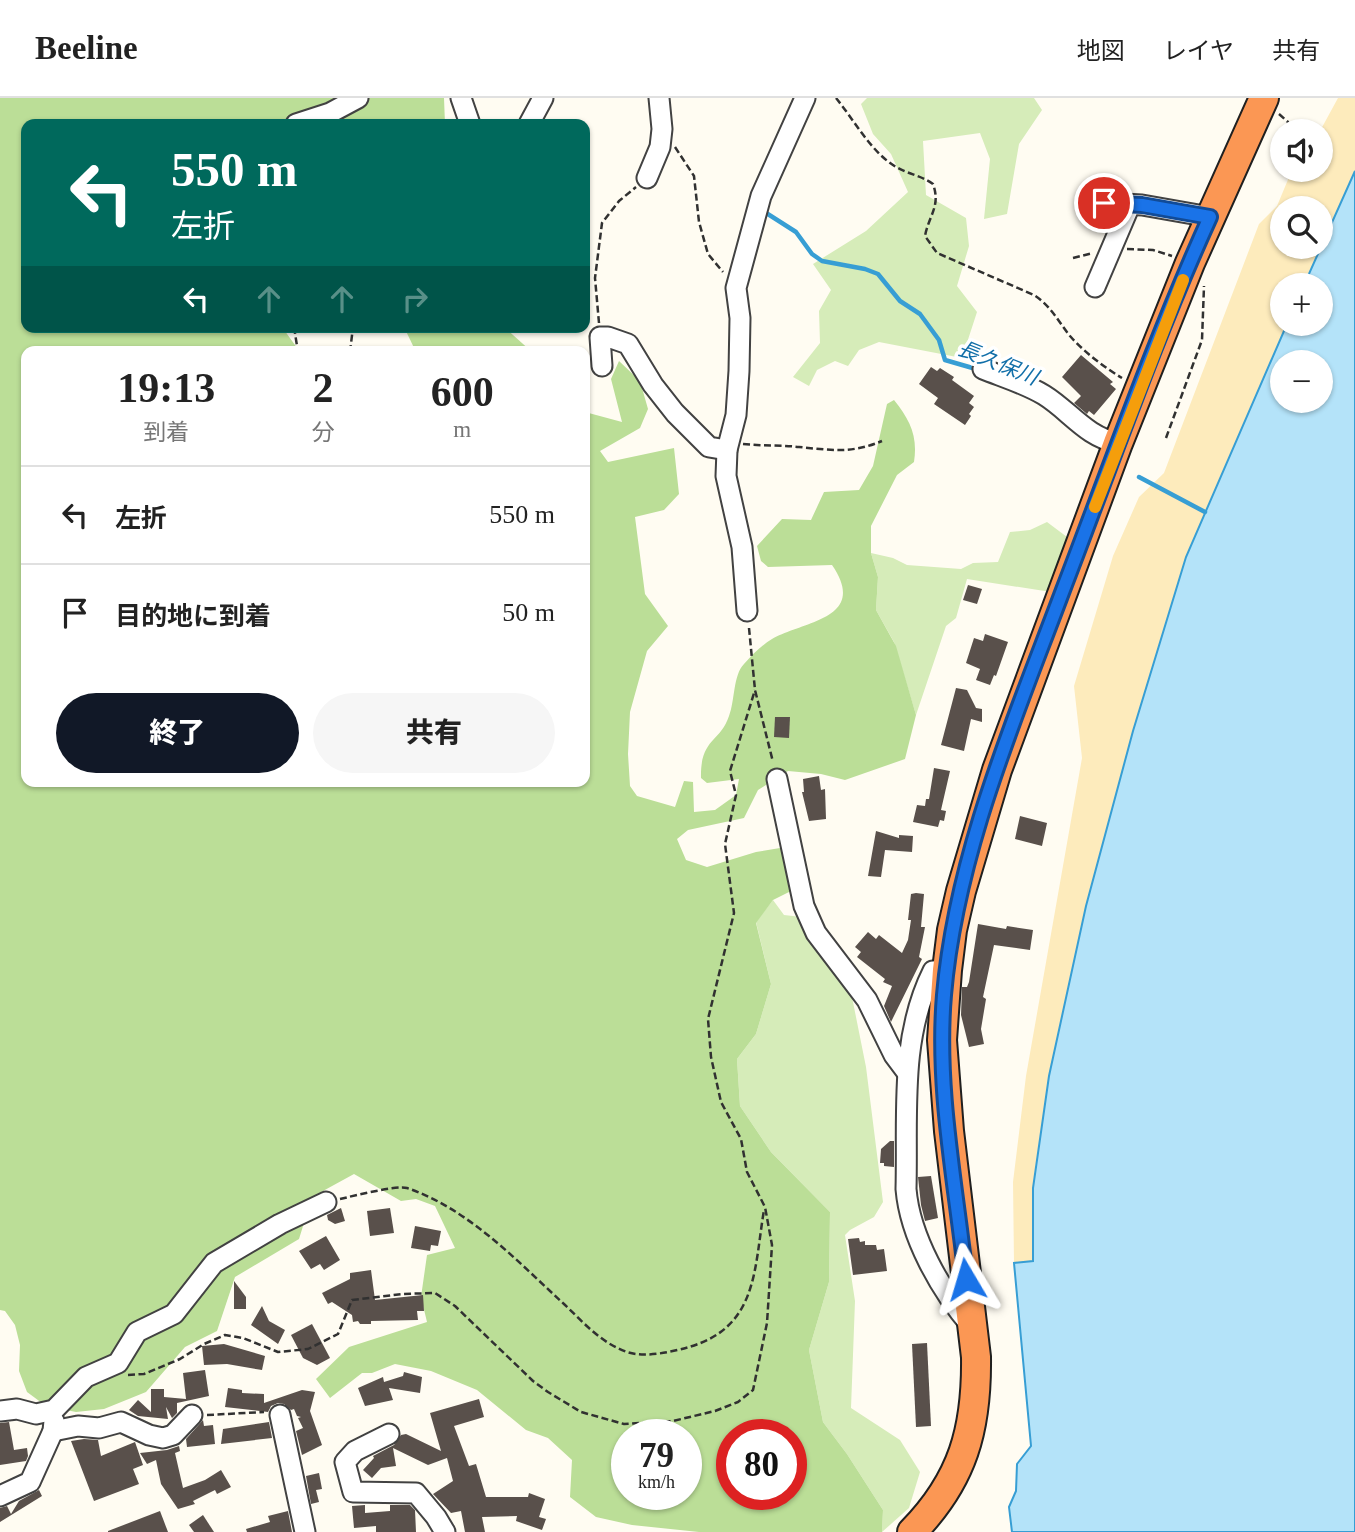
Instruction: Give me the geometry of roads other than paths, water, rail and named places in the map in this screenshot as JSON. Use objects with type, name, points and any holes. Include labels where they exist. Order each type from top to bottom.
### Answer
[{"type":"highway","points":[[912,1532],[949,1487],[959,1468],[968,1442],[976,1384],[944,1087],[942,1040],[952,930],[961,891],[997,770],[1118,443],[1140,389],[1197,272],[1210,217],[1264,98]]},
{"type":"street","points":[[311,119],[330,113],[358,98]]},
{"type":"street","points":[[461,98],[468,119]]},
{"type":"street","points":[[532,119],[543,98]]},
{"type":"street","points":[[647,178],[660,147],[662,130],[659,98]]},
{"type":"street","points":[[747,611],[742,547],[726,476],[740,371],[740,318],[736,288],[761,196],[805,98]]},
{"type":"street","points":[[1104,203],[1210,217]]},
{"type":"street","points":[[1095,288],[1130,205]]},
{"type":"street","points":[[602,366],[600,337],[628,344],[653,385],[675,413],[709,447],[728,446]]},
{"type":"street","points":[[983,369],[1044,395],[1077,424],[1097,436],[1118,443]]},
{"type":"street","points":[[777,779],[804,906],[816,933],[867,1000],[894,1055],[906,1071]]},
{"type":"street","points":[[947,971],[933,971],[925,987],[910,1044],[906,1071],[908,1208],[914,1230],[951,1301],[972,1328]]},
{"type":"street","points":[[0,1411],[18,1409],[36,1414],[54,1410],[86,1377],[118,1363],[137,1332],[174,1314],[214,1263],[280,1224],[326,1202]]},
{"type":"street","points":[[0,1496],[30,1482],[53,1431],[54,1410]]},
{"type":"street","points":[[53,1431],[78,1426],[99,1428],[121,1422],[149,1436],[163,1438],[173,1435],[192,1415]]},
{"type":"street","points":[[281,1415],[305,1532]]},
{"type":"street","points":[[389,1434],[355,1451],[345,1462],[353,1492],[416,1493],[445,1532]]},
{"type":"water","points":[[1355,171],[1355,1532],[1012,1532],[1009,1507],[1016,1491],[1017,1464],[1031,1446],[1014,1263],[1033,1261],[1033,1188],[1049,1076],[1086,906],[1133,731],[1186,557],[1270,363],[1270,413],[1333,413],[1333,350],[1276,350],[1282,336],[1333,336],[1333,273],[1309,273],[1316,259],[1333,259],[1333,220]]},
{"type":"waterway","name":"長久保川","points":[[763,211],[796,232],[812,254],[822,261],[878,274],[900,301],[920,314],[939,340],[945,360],[976,369]]},
{"type":"waterway","name":"長久保川","points":[[1139,477],[1205,512]]}]
